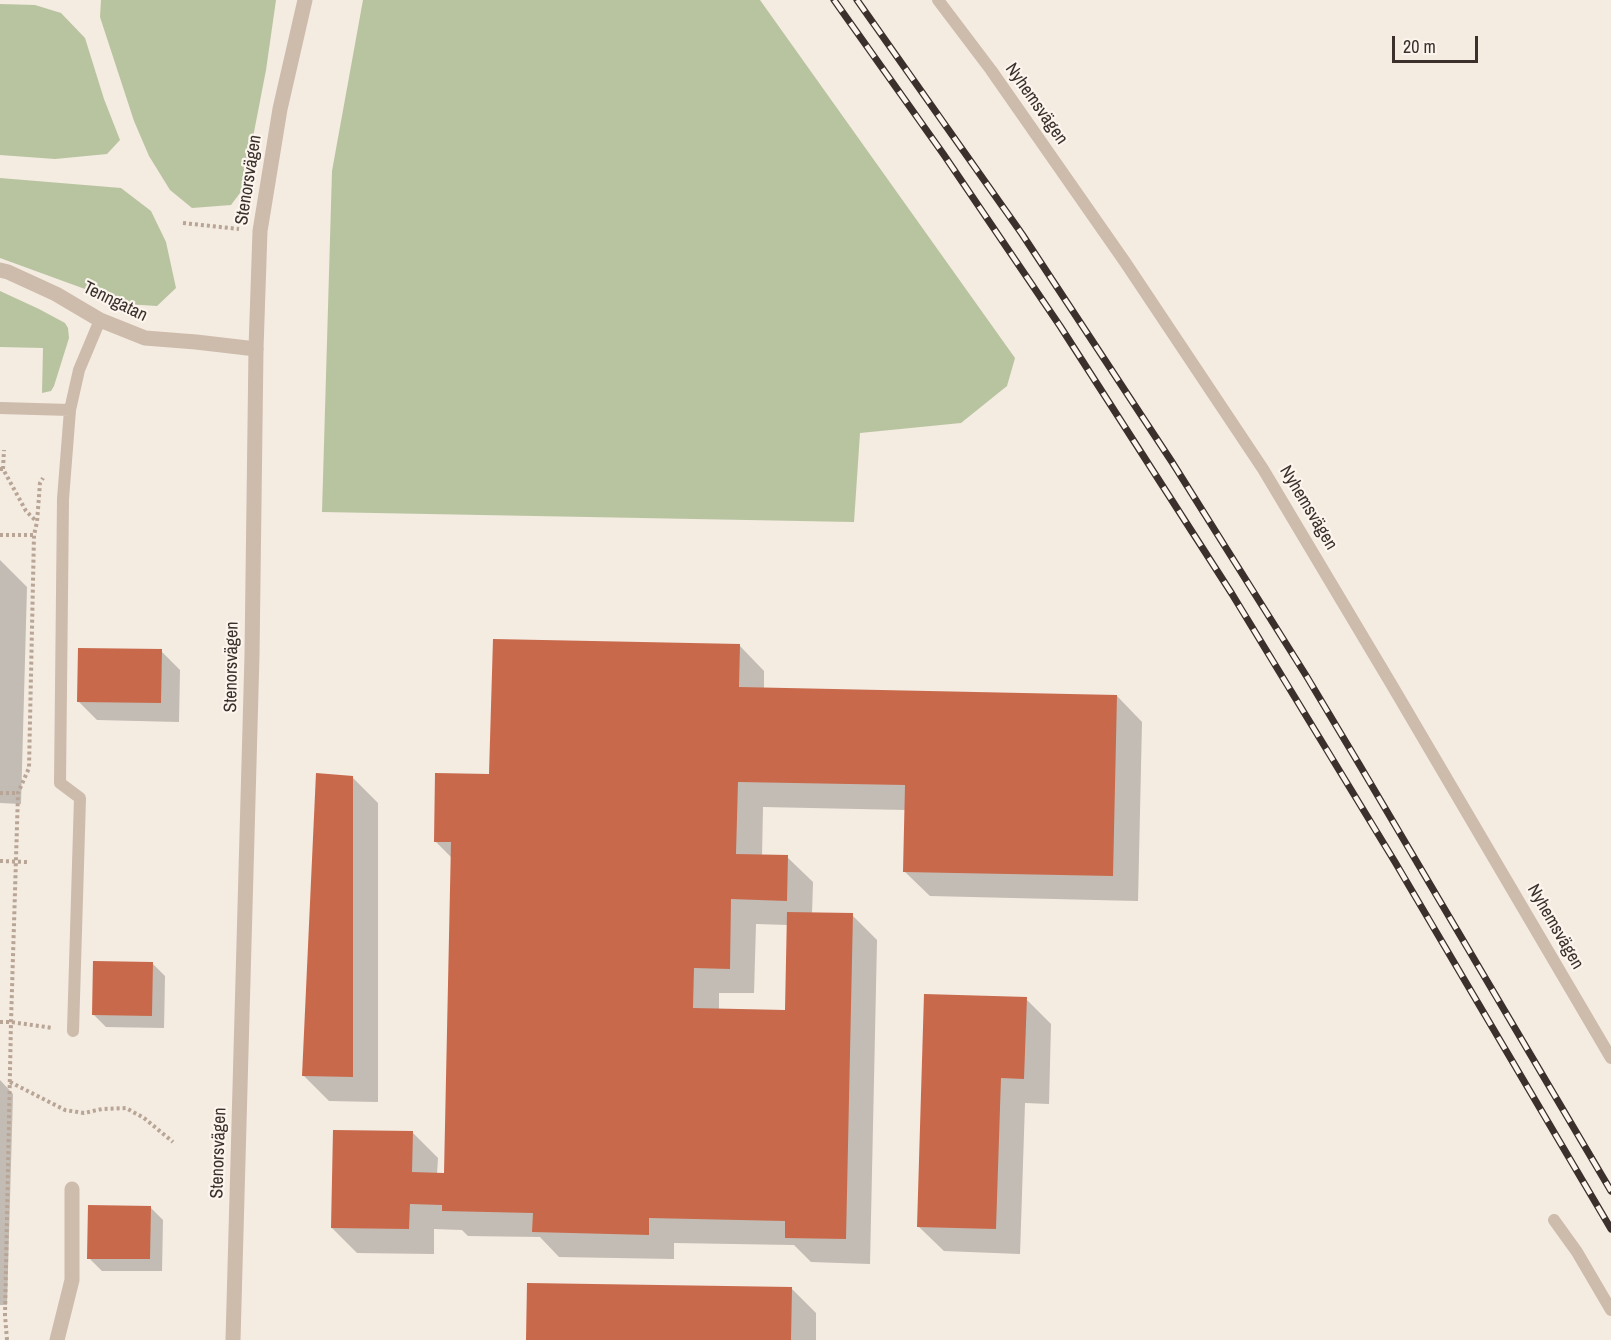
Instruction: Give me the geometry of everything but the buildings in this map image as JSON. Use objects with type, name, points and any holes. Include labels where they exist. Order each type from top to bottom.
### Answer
[{"type":"street","name":"Stenorsvägen","points":[[234,1340],[252,655],[260,231],[280,108],[305,0]]},
{"type":"street","name":"Tenngatan","points":[[0,270],[56,294],[100,320],[145,338],[256,350]]},
{"type":"street","points":[[57,1340],[72,1280],[72,1189]]},
{"type":"lane","name":"Nyhemsvägen","points":[[938,0],[991,70],[1125,262],[1263,469],[1394,687],[1611,1058]]},
{"type":"lane","points":[[73,1031],[80,798],[60,783],[63,499],[70,410],[79,370],[100,320]]},
{"type":"lane","points":[[0,408],[70,410]]},
{"type":"lane","points":[[1554,1220],[1577,1252],[1611,1310]]},
{"type":"path","points":[[183,223],[260,231]]},
{"type":"path","points":[[4,450],[1,469],[26,511],[37,522]]},
{"type":"path","points":[[7,1340],[5,1315],[18,794],[29,768],[34,535],[40,483],[45,475]]},
{"type":"path","points":[[0,535],[34,535]]},
{"type":"path","points":[[0,793],[18,794]]},
{"type":"path","points":[[0,861],[27,862]]},
{"type":"path","points":[[0,1022],[73,1031]]},
{"type":"path","points":[[10,1082],[64,1110],[84,1113],[102,1109],[126,1108],[144,1118],[173,1142]]},
{"type":"green space","points":[[101,0],[276,0],[266,70],[243,189],[231,205],[192,208],[170,190],[149,156],[134,121],[100,17]]},
{"type":"green space","points":[[363,0],[760,0],[1015,358],[1007,386],[961,423],[860,433],[854,522],[322,512],[332,171]]},
{"type":"green space","points":[[0,4],[35,5],[61,13],[85,38],[104,99],[120,140],[107,154],[55,159],[0,155]]},
{"type":"green space","points":[[0,178],[121,188],[151,211],[166,242],[176,288],[157,306],[126,304],[0,258]]},
{"type":"green space","points":[[0,291],[65,323],[68,328],[69,338],[51,391],[42,393],[43,348],[0,347]]},
{"type":"railway","points":[[834,0],[944,155],[1060,326],[1232,594],[1395,862],[1611,1229]]},
{"type":"railway","points":[[857,0],[1022,234],[1172,462],[1307,677],[1611,1191]]}]
